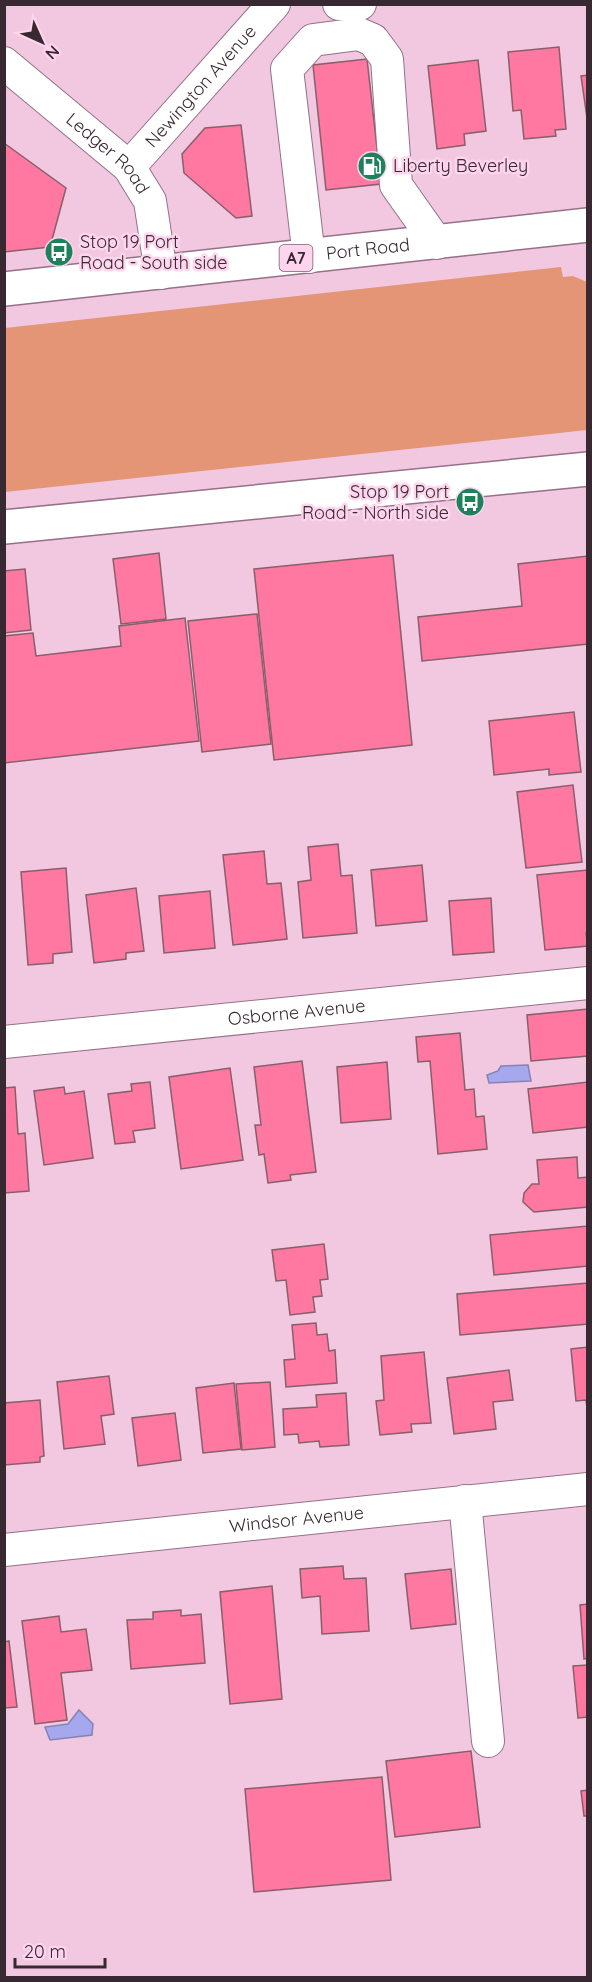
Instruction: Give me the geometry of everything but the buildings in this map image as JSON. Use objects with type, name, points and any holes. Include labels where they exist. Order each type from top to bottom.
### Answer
[{"type":"highway","name":"Port Road","points":[[4,290],[588,225]]},
{"type":"highway","points":[[4,527],[588,469]]},
{"type":"street","name":"Newington Avenue","points":[[129,167],[274,4]]},
{"type":"street","points":[[339,4],[360,4]]},
{"type":"street","points":[[309,257],[288,69],[313,40],[358,34],[373,40],[387,59],[396,186],[437,243]]},
{"type":"street","name":"Ledger Road","points":[[4,63],[129,167],[150,201],[161,273]]},
{"type":"street","name":"Osborne Avenue","points":[[4,1042],[588,984]]},
{"type":"street","name":"Windsor Avenue","points":[[4,1550],[588,1489]]},
{"type":"street","points":[[465,1502],[488,1741]]},
{"type":"shaded area","points":[[561,267],[563,277],[573,276],[587,282],[587,430],[5,492],[5,328]]},
{"type":"water","points":[[528,1065],[531,1081],[489,1083],[487,1075],[498,1071],[501,1066]]},
{"type":"water","points":[[79,1710],[93,1724],[92,1735],[50,1740],[45,1727],[68,1724]]},
{"type":"place","name":"Liberty Beverley","points":[[372,166]]},
{"type":"place","name":"Stop 19 Port Road - South side","points":[[59,252]]},
{"type":"place","name":"Stop 19 Port Road - North side","points":[[470,502]]}]
